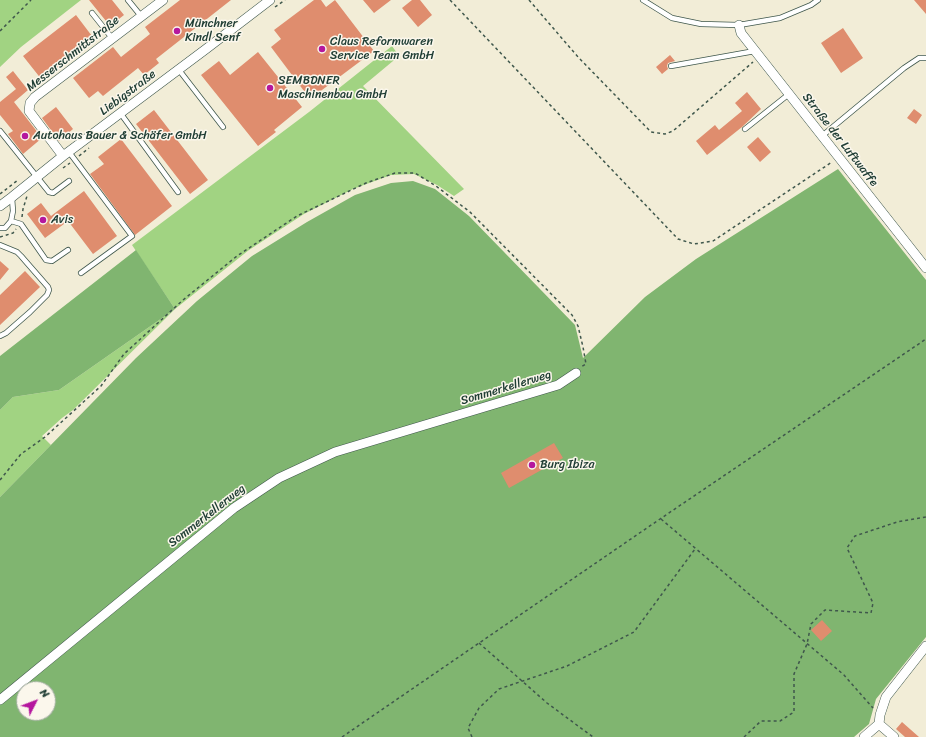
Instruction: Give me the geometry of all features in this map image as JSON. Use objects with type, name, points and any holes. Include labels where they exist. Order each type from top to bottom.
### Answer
[{"type":"street","name":"Messerschmittstraße","points":[[69,156],[29,111],[30,103],[35,97],[163,0]]},
{"type":"street","name":"Liebigstraße","points":[[0,206],[12,198],[36,177],[69,156],[121,114],[270,0]]},
{"type":"street","name":"Straße der Luftwaffe","points":[[739,25],[741,33],[757,54],[926,268]]},
{"type":"street","name":"Sommerkellerweg","points":[[0,700],[234,508],[279,478],[335,452],[558,386],[576,373]]},
{"type":"street","points":[[864,737],[879,720],[886,697],[926,646]]},
{"type":"street","points":[[879,720],[894,737]]},
{"type":"lane","points":[[128,0],[141,16]]},
{"type":"lane","points":[[643,0],[672,18],[701,24],[739,25],[780,18],[811,6],[818,0]]},
{"type":"lane","points":[[92,13],[112,38]]},
{"type":"lane","points":[[671,66],[757,54]]},
{"type":"lane","points":[[822,136],[904,68],[919,58],[926,58]]},
{"type":"lane","points":[[179,70],[223,127]]},
{"type":"lane","points":[[745,129],[789,94]]},
{"type":"lane","points":[[121,114],[178,192]]},
{"type":"lane","points":[[0,131],[47,191],[53,193],[69,181]]},
{"type":"lane","points":[[69,156],[132,236],[81,273]]},
{"type":"lane","points":[[0,230],[5,228],[11,221],[12,198]]},
{"type":"lane","points":[[11,221],[20,224],[46,260],[52,262],[68,250]]},
{"type":"lane","points":[[0,245],[17,252],[49,290],[47,295],[30,312],[6,333],[0,336]]},
{"type":"path","points":[[0,31],[31,0]]},
{"type":"path","points":[[273,9],[285,0]]},
{"type":"path","points":[[529,0],[578,57],[651,132],[665,134],[673,131],[757,54]]},
{"type":"path","points":[[451,1],[678,239],[694,244],[713,241],[839,158]]},
{"type":"path","points":[[59,171],[69,156],[94,144]]},
{"type":"path","points":[[0,480],[21,454],[45,437],[100,386],[124,354],[183,300],[237,256],[297,216],[366,183],[395,173],[414,174],[436,186],[470,212],[572,315],[578,326],[586,364],[576,373]]},
{"type":"path","points":[[0,237],[13,233],[20,224],[26,197],[30,194]]},
{"type":"path","points":[[342,737],[926,339]]},
{"type":"path","points":[[744,737],[761,721],[780,721],[794,712],[794,674],[807,644],[811,624],[825,610],[871,613],[873,603],[847,548],[855,536],[897,522],[926,517]]},
{"type":"path","points":[[660,519],[844,675],[879,720]]},
{"type":"path","points":[[472,737],[468,728],[479,708],[499,689],[567,666],[634,632],[695,549]]},
{"type":"path","points":[[479,643],[547,703],[593,737]]},
{"type":"green space","points":[[0,0],[81,0],[21,47],[0,67]]},
{"type":"green space","points":[[392,46],[399,56],[363,86],[464,189],[454,196],[437,185],[414,174],[391,175],[353,189],[304,214],[249,250],[175,309],[132,245],[309,112]]},
{"type":"green space","points":[[838,169],[926,280],[926,637],[876,699],[869,724],[854,737],[0,737],[0,497],[136,358],[197,301],[252,256],[307,222],[355,195],[391,183],[413,181],[435,189],[469,216],[575,325],[583,358],[645,297],[696,259]]},
{"type":"green space","points":[[136,250],[175,309],[59,390],[13,397],[0,410],[0,356]]},
{"type":"green space","points":[[175,309],[73,410],[42,436],[51,445],[0,497],[0,410],[13,397],[59,390]]},
{"type":"building","points":[[89,0],[112,0],[124,15],[110,26]]},
{"type":"building","points":[[180,0],[231,0],[156,59],[159,63],[144,75],[138,68],[103,96],[98,91],[89,98],[73,78],[113,47],[121,57],[150,34],[145,27]]},
{"type":"building","name":"Claus Reformwaren Service Team GmbH","points":[[314,0],[321,0],[326,7],[335,0],[374,51],[310,99],[271,47],[281,39],[274,30]]},
{"type":"building","points":[[363,0],[391,0],[374,13]]},
{"type":"building","points":[[412,0],[420,0],[432,15],[418,27],[402,8]]},
{"type":"building","points":[[914,0],[926,0],[926,14]]},
{"type":"building","points":[[76,15],[95,40],[42,80],[23,56]]},
{"type":"building","points":[[843,28],[863,58],[841,73],[821,43]]},
{"type":"building","points":[[258,52],[302,107],[274,130],[276,132],[258,146],[201,75],[219,61],[230,75]]},
{"type":"building","points":[[670,55],[675,61],[668,63],[668,69],[662,74],[656,67]]},
{"type":"building","points":[[13,71],[28,90],[14,102],[42,138],[23,154],[8,134],[13,131],[0,115],[0,102],[16,89],[6,77]]},
{"type":"building","points":[[747,92],[761,109],[742,127],[707,155],[696,141],[715,125],[719,130],[742,111],[735,103]]},
{"type":"building","points":[[56,107],[73,129],[59,141],[42,118]]},
{"type":"building","points":[[914,109],[922,115],[916,124],[907,118]]},
{"type":"building","points":[[154,110],[208,180],[190,194],[136,124]]},
{"type":"building","points":[[758,137],[771,152],[760,162],[747,147]]},
{"type":"building","points":[[121,139],[172,206],[135,235],[90,174],[104,164],[98,157]]},
{"type":"building","points":[[84,191],[117,236],[93,254],[68,221],[45,238],[27,214],[41,203],[51,216]]},
{"type":"building","points":[[0,261],[9,269],[0,280]]},
{"type":"building","points":[[25,271],[40,287],[0,325],[0,295]]},
{"type":"building","name":"Burg Ibiza","points":[[554,443],[563,458],[509,488],[501,473]]},
{"type":"building","points":[[822,620],[832,631],[821,641],[811,630]]},
{"type":"building","points":[[902,722],[919,737],[905,737],[896,729]]},
{"type":"place","name":"Münchner Kindl Senf","points":[[177,31]]},
{"type":"place","name":"Claus Reformwaren Service Team GmbH","points":[[322,49]]},
{"type":"place","name":"SEMBDNER Maschinenbau GmbH","points":[[270,88]]},
{"type":"place","name":"Autohaus Bauer & Schäfer GmbH","points":[[25,136]]},
{"type":"place","name":"Avis","points":[[43,220]]},
{"type":"place","name":"Burg Ibiza","points":[[532,465]]}]
